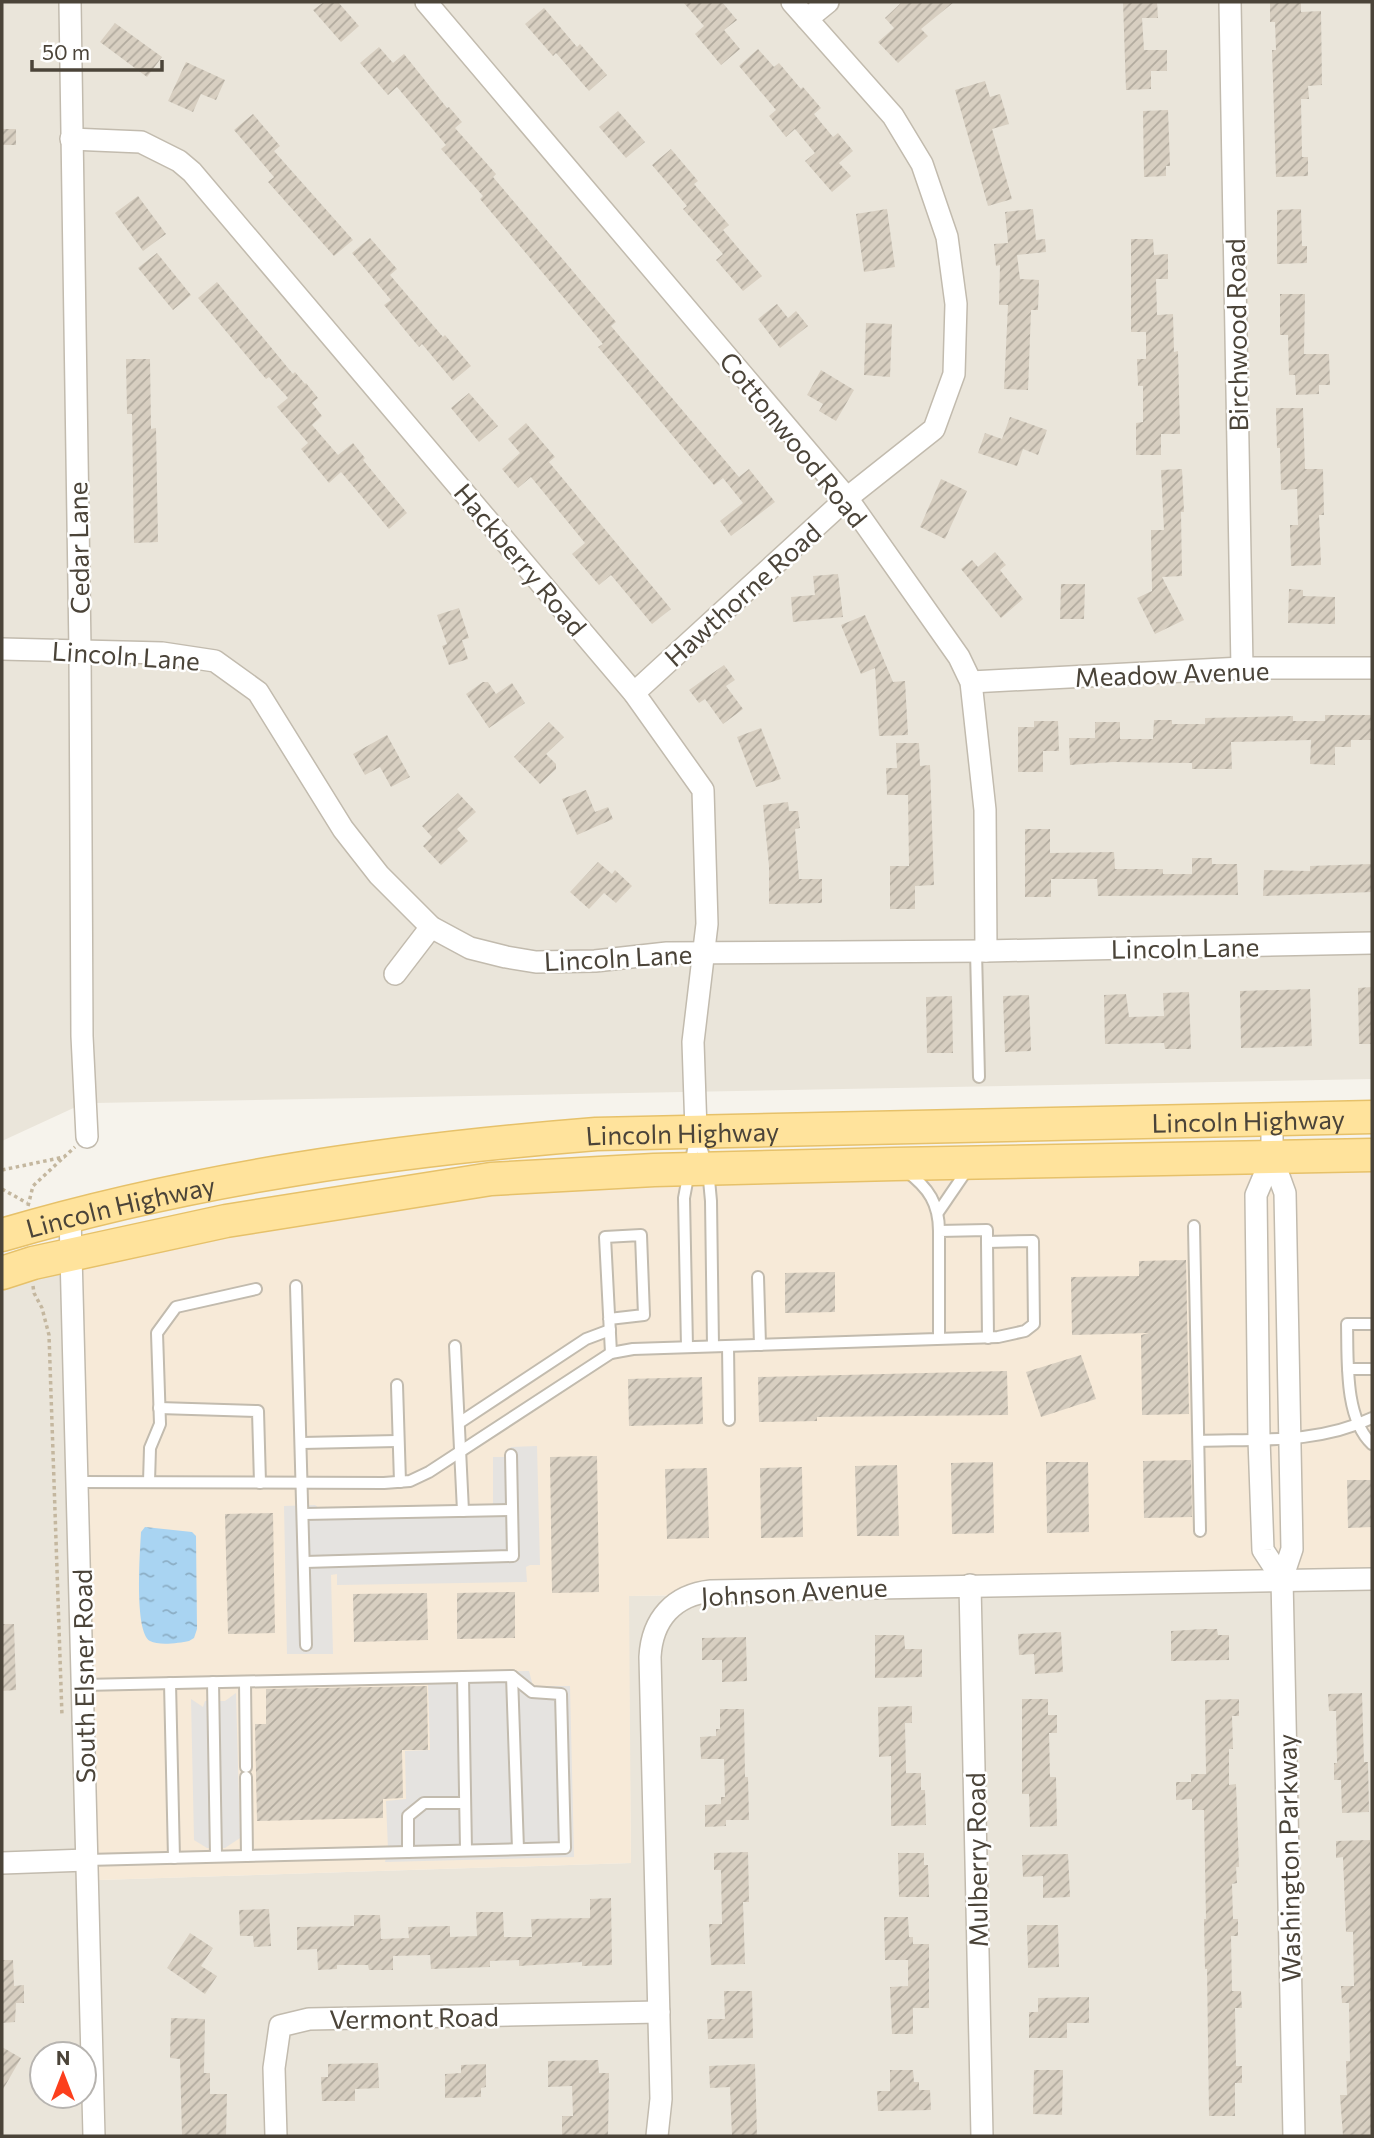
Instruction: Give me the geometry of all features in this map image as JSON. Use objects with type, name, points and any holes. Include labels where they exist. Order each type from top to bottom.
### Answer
[{"type":"main road","name":"Lincoln Highway","points":[[2,1235],[70,1216],[231,1180],[481,1143],[596,1134],[696,1131],[1372,1117]]},
{"type":"main road","name":"Lincoln Highway","points":[[2,1273],[71,1254],[226,1221],[491,1179],[699,1169],[1372,1156]]},
{"type":"street","name":"Cedar Lane","points":[[71,2],[80,650],[82,1036],[87,1137]]},
{"type":"street","name":"Cottonwood Road","points":[[426,2],[847,498],[959,657],[971,682],[985,810],[981,951]]},
{"type":"street","name":"Hawthorne Road","points":[[634,692],[847,498],[934,429],[954,374],[956,304],[947,237],[922,164],[893,116],[792,2]]},
{"type":"street","points":[[807,19],[828,2]]},
{"type":"street","name":"Birchwood Road","points":[[1230,2],[1242,668]]},
{"type":"street","name":"Hackberry Road","points":[[71,139],[141,142],[179,161],[192,172],[634,692],[703,790],[707,924],[693,1042],[696,1131]]},
{"type":"street","name":"Lincoln Lane","points":[[2,649],[162,653],[215,661],[258,692],[343,829],[379,874],[431,927],[470,948],[536,962],[594,961],[667,953],[981,951],[1372,943]]},
{"type":"street","name":"Meadow Avenue","points":[[971,682],[1242,668],[1372,667]]},
{"type":"street","points":[[395,974],[431,927]]},
{"type":"street","name":"Washington Parkway","points":[[1272,1120],[1272,1157],[1285,1193],[1292,1549],[1282,1579],[1294,2136]]},
{"type":"street","name":"Washington Parkway","points":[[1272,1157],[1256,1195],[1259,1439],[1263,1550],[1282,1579]]},
{"type":"street","name":"South Elsner Road","points":[[70,1216],[94,2136]]},
{"type":"street","name":"Johnson Avenue","points":[[657,2136],[661,2099],[650,1657],[653,1634],[668,1609],[683,1598],[711,1591],[970,1584],[1372,1579]]},
{"type":"street","name":"Mulberry Road","points":[[970,1584],[982,2136]]},
{"type":"street","points":[[2,1863],[87,1860]]},
{"type":"street","name":"Vermont Road","points":[[276,2136],[274,2068],[280,2026],[309,2019],[659,2012]]},
{"type":"lane","points":[[979,1077],[981,951]]},
{"type":"lane","points":[[696,1131],[699,1169],[711,1201],[713,1346]]},
{"type":"lane","points":[[687,1347],[684,1198],[699,1169],[696,1131]]},
{"type":"lane","points":[[939,1339],[939,1211],[959,1179],[974,1162]]},
{"type":"lane","points":[[895,1164],[919,1181],[939,1211]]},
{"type":"lane","points":[[1194,1226],[1200,1531]]},
{"type":"lane","points":[[939,1231],[988,1230],[988,1338]]},
{"type":"lane","points":[[459,1423],[610,1324],[644,1315],[641,1236],[605,1237],[610,1324],[611,1353]]},
{"type":"lane","points":[[79,1482],[410,1481],[429,1472],[611,1353],[634,1349],[988,1338],[1025,1331],[1034,1324],[1033,1241],[988,1242]]},
{"type":"lane","points":[[758,1277],[760,1345]]},
{"type":"lane","points":[[296,1286],[306,1645]]},
{"type":"lane","points":[[149,1482],[150,1448],[160,1424],[157,1333],[176,1307],[256,1289]]},
{"type":"lane","points":[[1372,1324],[1347,1324],[1350,1393],[1359,1424],[1372,1444]]},
{"type":"lane","points":[[455,1346],[463,1511]]},
{"type":"lane","points":[[728,1346],[729,1420]]},
{"type":"lane","points":[[1348,1369],[1372,1369]]},
{"type":"lane","points":[[397,1385],[400,1482]]},
{"type":"lane","points":[[159,1408],[258,1410],[260,1483]]},
{"type":"lane","points":[[1199,1440],[1288,1439],[1329,1434],[1372,1418]]},
{"type":"lane","points":[[302,1443],[397,1441]]},
{"type":"lane","points":[[305,1562],[513,1556],[511,1455]]},
{"type":"lane","points":[[304,1514],[512,1510]]},
{"type":"lane","points":[[83,1685],[512,1676],[532,1692],[561,1694],[565,1848],[87,1860]]},
{"type":"lane","points":[[512,1676],[518,1849]]},
{"type":"lane","points":[[463,1677],[466,1850]]},
{"type":"lane","points":[[213,1682],[216,1856]]},
{"type":"lane","points":[[245,1682],[247,1856]]},
{"type":"lane","points":[[170,1683],[174,1858]]},
{"type":"lane","points":[[408,1852],[408,1816],[418,1806],[424,1803],[465,1803]]},
{"type":"path","points":[[2,1189],[27,1203],[33,1186],[87,1137]]},
{"type":"path","points":[[2,1170],[64,1157]]},
{"type":"path","points":[[34,1293],[42,1308],[49,1335],[62,1723]]},
{"type":"shaded area","points":[[2,2],[66,2],[80,1105],[2,1141]]},
{"type":"shaded area","points":[[82,2],[1372,2],[1372,1079],[95,1103]]},
{"type":"shaded area","points":[[1372,1165],[1372,1574],[1135,1588],[629,1596],[631,1863],[99,1880],[88,1676],[78,1260],[488,1187]]},
{"type":"shaded area","points":[[62,1267],[80,2040],[28,2040],[28,2110],[81,2110],[82,2136],[2,2136],[2,1288]]},
{"type":"shaded area","points":[[537,1446],[540,1565],[526,1567],[527,1582],[337,1585],[337,1574],[331,1575],[333,1654],[287,1654],[284,1506],[315,1505],[319,1508],[493,1505],[493,1457],[505,1457],[511,1447]]},
{"type":"shaded area","points":[[1372,1586],[1372,2136],[106,2136],[99,1880],[631,1863],[628,1596]]},
{"type":"shaded area","points":[[529,1671],[533,1686],[570,1686],[574,1857],[385,1862],[388,1849],[386,1801],[406,1799],[405,1751],[430,1750],[428,1684],[425,1684],[425,1672]]},
{"type":"shaded area","points":[[236,1693],[240,1838],[225,1848],[207,1848],[194,1840],[191,1699],[203,1707],[205,1701],[225,1701]]},
{"type":"water","points":[[145,1527],[192,1532],[196,1536],[197,1629],[194,1638],[189,1641],[158,1643],[150,1641],[145,1635],[139,1591],[141,1532]]},
{"type":"building","points":[[324,2],[338,2],[359,26],[341,42],[313,10]]},
{"type":"building","points":[[683,2],[722,2],[737,20],[724,30],[740,49],[721,65],[695,34],[704,26]]},
{"type":"building","points":[[902,2],[954,2],[921,29],[928,36],[898,63],[878,42],[894,28],[885,18]]},
{"type":"building","points":[[1123,2],[1157,2],[1158,18],[1142,18],[1144,50],[1167,50],[1167,71],[1151,71],[1151,89],[1126,90]]},
{"type":"building","points":[[1270,2],[1301,2],[1301,12],[1321,11],[1322,85],[1308,86],[1309,99],[1301,99],[1302,157],[1308,157],[1308,176],[1276,177],[1272,50],[1276,50],[1275,22],[1270,22]]},
{"type":"building","points":[[544,8],[577,47],[580,44],[607,75],[589,91],[556,53],[553,56],[525,24]]},
{"type":"building","points":[[115,23],[162,57],[147,77],[100,42]]},
{"type":"building","points":[[379,47],[393,63],[404,54],[447,108],[462,122],[455,128],[496,174],[493,177],[616,322],[611,326],[739,477],[749,469],[775,502],[731,536],[720,521],[743,503],[723,478],[714,485],[598,347],[603,344],[480,199],[483,196],[441,149],[446,145],[397,87],[388,95],[360,63]]},
{"type":"building","points":[[758,49],[774,67],[779,63],[801,89],[803,87],[821,108],[814,114],[833,137],[838,133],[853,151],[839,163],[851,176],[832,192],[805,161],[815,153],[795,129],[786,137],[769,116],[776,110],[739,66]]},
{"type":"building","points":[[186,62],[225,80],[216,100],[201,94],[193,112],[168,101]]},
{"type":"building","points":[[985,81],[990,97],[1000,94],[1009,124],[992,129],[1012,199],[988,206],[955,90]]},
{"type":"building","points":[[1168,110],[1170,166],[1166,166],[1166,176],[1144,177],[1143,111]]},
{"type":"building","points":[[618,111],[645,142],[626,158],[599,127]]},
{"type":"building","points":[[253,114],[280,146],[274,151],[353,240],[334,256],[268,182],[274,177],[234,130]]},
{"type":"building","points":[[2,129],[16,129],[16,145],[2,145]]},
{"type":"building","points":[[671,149],[698,181],[694,184],[729,225],[723,230],[762,276],[743,291],[716,260],[723,254],[683,209],[687,206],[652,165]]},
{"type":"building","points":[[138,196],[166,234],[143,251],[115,213]]},
{"type":"building","points":[[887,209],[895,267],[864,272],[856,214]]},
{"type":"building","points":[[1033,209],[1036,240],[1045,239],[1046,252],[1017,255],[1020,279],[1039,280],[1038,310],[1031,310],[1028,390],[1004,389],[1008,305],[999,305],[1000,265],[996,266],[994,244],[1008,243],[1005,212]]},
{"type":"building","points":[[1301,209],[1302,246],[1307,246],[1307,263],[1277,264],[1277,210]]},
{"type":"building","points":[[370,238],[397,269],[390,275],[471,366],[453,381],[422,344],[419,347],[384,305],[391,300],[352,253]]},
{"type":"building","points":[[1131,239],[1153,239],[1154,255],[1168,254],[1168,279],[1156,279],[1157,315],[1173,314],[1174,352],[1178,351],[1180,434],[1161,434],[1161,455],[1136,455],[1136,423],[1143,422],[1143,386],[1138,386],[1137,359],[1146,359],[1146,332],[1131,332]]},
{"type":"building","points":[[157,253],[191,295],[173,310],[138,268]]},
{"type":"building","points":[[217,282],[293,374],[295,372],[318,398],[312,403],[322,416],[312,425],[338,455],[353,443],[365,458],[363,460],[407,513],[389,529],[341,472],[329,483],[301,449],[308,443],[277,407],[288,398],[269,377],[266,379],[198,298]]},
{"type":"building","points":[[1280,294],[1305,294],[1304,354],[1329,354],[1330,385],[1319,385],[1319,394],[1296,395],[1295,375],[1289,375],[1288,335],[1280,335]]},
{"type":"building","points":[[777,304],[788,318],[796,311],[808,326],[780,348],[758,319]]},
{"type":"building","points":[[866,323],[892,324],[890,377],[864,375]]},
{"type":"building","points":[[126,359],[150,359],[151,429],[156,428],[158,542],[134,543],[132,414],[127,414]]},
{"type":"building","points":[[821,370],[854,390],[836,421],[819,411],[823,404],[807,395]]},
{"type":"building","points":[[469,393],[498,426],[479,442],[451,408]]},
{"type":"building","points":[[1276,408],[1303,408],[1305,469],[1323,469],[1324,515],[1319,515],[1321,565],[1291,566],[1290,525],[1298,525],[1297,489],[1281,490]]},
{"type":"building","points":[[1010,417],[1047,430],[1038,455],[1023,449],[1017,466],[978,453],[985,433],[1002,439]]},
{"type":"building","points":[[526,423],[555,457],[549,462],[671,609],[652,624],[611,575],[599,585],[572,554],[585,543],[531,477],[518,488],[502,469],[520,453],[508,439]]},
{"type":"building","points":[[1182,469],[1182,576],[1162,577],[1184,620],[1155,634],[1137,598],[1152,591],[1151,530],[1164,530],[1161,470]]},
{"type":"building","points":[[941,479],[967,491],[945,539],[920,527]]},
{"type":"building","points":[[995,552],[1006,565],[1000,570],[1023,599],[1001,618],[961,569],[972,560],[978,567]]},
{"type":"building","points":[[838,574],[843,617],[793,622],[791,597],[815,595],[813,576]]},
{"type":"building","points":[[1061,584],[1085,584],[1084,619],[1060,619]]},
{"type":"building","points":[[1289,589],[1303,590],[1303,596],[1335,597],[1335,624],[1288,623]]},
{"type":"building","points":[[459,608],[469,638],[462,640],[468,659],[449,665],[442,646],[447,644],[437,615]]},
{"type":"building","points":[[865,615],[893,682],[905,681],[908,735],[879,736],[875,668],[861,674],[841,625]]},
{"type":"building","points":[[724,665],[735,680],[726,686],[743,709],[723,724],[705,699],[699,703],[689,690]]},
{"type":"building","points":[[483,682],[488,682],[496,694],[512,683],[525,703],[489,728],[466,694]]},
{"type":"building","points":[[1325,715],[1372,715],[1372,740],[1351,740],[1351,747],[1335,747],[1335,765],[1310,764],[1311,740],[1231,742],[1232,769],[1192,769],[1192,763],[1113,762],[1070,765],[1069,738],[1095,738],[1095,722],[1120,722],[1120,739],[1153,739],[1154,720],[1172,720],[1172,724],[1205,724],[1205,718],[1293,716],[1293,721],[1325,721]]},
{"type":"building","points":[[1034,721],[1058,721],[1059,751],[1043,751],[1043,772],[1018,772],[1018,727],[1034,727]]},
{"type":"building","points":[[549,722],[564,737],[546,754],[556,764],[556,769],[540,784],[514,757]]},
{"type":"building","points":[[761,728],[781,779],[756,787],[737,737]]},
{"type":"building","points":[[387,735],[410,777],[391,787],[380,767],[365,775],[353,754]]},
{"type":"building","points":[[896,743],[919,743],[920,766],[930,765],[934,885],[915,886],[915,909],[890,909],[890,866],[909,866],[908,795],[887,795],[886,768],[897,768]]},
{"type":"building","points":[[586,790],[595,812],[608,807],[613,819],[577,835],[562,799]]},
{"type":"building","points":[[458,793],[476,812],[457,829],[468,841],[441,865],[423,846],[432,837],[422,826]]},
{"type":"building","points":[[788,802],[789,811],[798,811],[800,828],[795,829],[799,879],[822,879],[822,903],[769,904],[769,866],[763,805]]},
{"type":"building","points":[[1025,829],[1050,829],[1050,853],[1114,852],[1115,869],[1163,869],[1163,874],[1192,874],[1192,858],[1212,858],[1212,864],[1237,864],[1238,895],[1098,896],[1097,879],[1051,879],[1051,897],[1025,897]]},
{"type":"building","points":[[598,862],[612,874],[615,870],[632,886],[616,903],[604,893],[589,909],[570,892]]},
{"type":"building","points":[[1372,864],[1372,892],[1263,896],[1264,870],[1310,871],[1310,866]]},
{"type":"building","points":[[1372,987],[1372,1044],[1359,1044],[1358,988]]},
{"type":"building","points":[[1310,989],[1312,1046],[1241,1048],[1240,991]]},
{"type":"building","points":[[1189,992],[1191,1049],[1165,1049],[1164,1043],[1105,1044],[1104,995],[1126,994],[1129,1017],[1164,1016],[1163,993]]},
{"type":"building","points":[[1029,995],[1031,1051],[1005,1052],[1003,996]]},
{"type":"building","points":[[952,996],[953,1053],[927,1053],[926,997]]},
{"type":"building","points":[[1186,1260],[1189,1414],[1142,1415],[1141,1335],[1149,1333],[1072,1335],[1071,1277],[1139,1276],[1139,1261]]},
{"type":"building","points":[[835,1272],[835,1312],[785,1313],[785,1273]]},
{"type":"building","points":[[1081,1355],[1096,1399],[1041,1417],[1026,1372]]},
{"type":"building","points":[[1007,1371],[1008,1415],[817,1417],[817,1421],[759,1422],[758,1377]]},
{"type":"building","points":[[702,1377],[703,1424],[629,1426],[628,1379]]},
{"type":"building","points":[[597,1456],[599,1592],[552,1593],[550,1457]]},
{"type":"building","points":[[1191,1460],[1192,1517],[1144,1518],[1143,1461]]},
{"type":"building","points":[[993,1462],[994,1533],[952,1534],[951,1463]]},
{"type":"building","points":[[1046,1462],[1088,1462],[1089,1532],[1047,1533]]},
{"type":"building","points":[[897,1465],[899,1536],[857,1536],[855,1466]]},
{"type":"building","points":[[802,1467],[803,1537],[761,1538],[760,1468]]},
{"type":"building","points":[[707,1468],[709,1538],[667,1539],[665,1469]]},
{"type":"building","points":[[1347,1480],[1372,1480],[1372,1527],[1348,1528]]},
{"type":"building","points":[[273,1513],[275,1633],[228,1634],[225,1514]]},
{"type":"building","points":[[515,1592],[515,1638],[457,1639],[457,1593]]},
{"type":"building","points":[[427,1593],[428,1640],[354,1642],[353,1594]]},
{"type":"building","points":[[2,1624],[14,1624],[16,1690],[2,1691]]},
{"type":"building","points":[[1217,1629],[1218,1635],[1229,1635],[1229,1660],[1171,1661],[1171,1631]]},
{"type":"building","points":[[1061,1632],[1063,1672],[1035,1674],[1034,1654],[1019,1655],[1018,1634]]},
{"type":"building","points":[[875,1635],[904,1635],[905,1649],[922,1649],[922,1677],[875,1678]]},
{"type":"building","points":[[746,1637],[747,1681],[722,1682],[722,1660],[702,1660],[702,1638]]},
{"type":"building","points":[[427,1686],[428,1750],[402,1750],[403,1798],[383,1799],[383,1818],[257,1821],[255,1724],[266,1724],[266,1689]]},
{"type":"building","points":[[1362,1693],[1369,1812],[1342,1813],[1341,1780],[1334,1780],[1334,1763],[1337,1763],[1336,1711],[1329,1711],[1328,1694]]},
{"type":"building","points":[[1022,1699],[1048,1699],[1048,1715],[1057,1715],[1057,1733],[1049,1733],[1050,1777],[1056,1777],[1057,1826],[1030,1827],[1029,1794],[1022,1794]]},
{"type":"building","points":[[1239,1699],[1239,1716],[1232,1716],[1233,1749],[1229,1749],[1229,1785],[1236,1784],[1239,1867],[1236,1867],[1237,1883],[1232,1884],[1233,1919],[1238,1919],[1238,1936],[1231,1936],[1232,1991],[1241,1991],[1242,2008],[1235,2008],[1236,2066],[1242,2066],[1242,2083],[1235,2083],[1235,2116],[1209,2116],[1204,1810],[1192,1810],[1192,1799],[1176,1800],[1176,1782],[1191,1782],[1191,1774],[1206,1774],[1205,1700]]},
{"type":"building","points":[[912,1706],[912,1723],[905,1723],[906,1773],[921,1773],[921,1790],[925,1790],[926,1825],[891,1826],[891,1756],[879,1757],[878,1707]]},
{"type":"building","points":[[720,1709],[744,1709],[749,1820],[726,1820],[726,1826],[705,1827],[705,1805],[721,1804],[721,1797],[725,1797],[724,1759],[701,1759],[700,1737],[716,1736],[716,1729],[720,1729]]},
{"type":"building","points":[[1370,1840],[1372,2136],[1343,2136],[1340,2095],[1347,2095],[1346,2061],[1350,2061],[1349,2003],[1342,2003],[1341,1986],[1354,1986],[1353,1932],[1346,1932],[1343,1857],[1336,1858],[1336,1841]]},
{"type":"building","points":[[748,1852],[749,1902],[743,1902],[745,1964],[711,1965],[709,1924],[722,1924],[721,1870],[714,1870],[714,1853]]},
{"type":"building","points":[[898,1853],[924,1853],[924,1865],[928,1865],[929,1897],[899,1897]]},
{"type":"building","points":[[1068,1854],[1070,1897],[1043,1898],[1043,1876],[1023,1877],[1022,1855]]},
{"type":"building","points":[[611,1898],[612,1965],[582,1966],[582,1962],[519,1966],[519,1960],[490,1961],[490,1967],[431,1969],[430,1955],[393,1956],[393,1970],[369,1970],[368,1965],[337,1965],[337,1969],[318,1970],[317,1949],[297,1950],[297,1927],[354,1926],[354,1915],[380,1915],[381,1939],[409,1938],[408,1927],[450,1926],[450,1937],[477,1936],[476,1912],[503,1912],[504,1937],[532,1937],[531,1919],[590,1918],[590,1899]]},
{"type":"building","points":[[269,1909],[271,1946],[254,1947],[253,1936],[240,1936],[239,1910]]},
{"type":"building","points":[[884,1917],[908,1917],[909,1937],[913,1937],[913,1944],[929,1944],[929,2008],[913,2008],[913,2034],[892,2034],[890,1987],[908,1986],[908,1960],[885,1960]]},
{"type":"building","points":[[1027,1925],[1058,1925],[1059,1967],[1028,1968]]},
{"type":"building","points":[[190,1933],[213,1948],[201,1966],[217,1976],[205,1994],[167,1968]]},
{"type":"building","points":[[2,1960],[13,1960],[14,1986],[24,1985],[24,2003],[16,2003],[15,2022],[2,2023]]},
{"type":"building","points":[[724,1991],[752,1991],[753,2038],[708,2039],[707,2019],[725,2019]]},
{"type":"building","points":[[1089,1997],[1089,2023],[1067,2023],[1067,2038],[1029,2038],[1029,2012],[1038,2012],[1038,1998]]},
{"type":"building","points":[[171,2018],[205,2019],[204,2073],[210,2073],[210,2094],[227,2094],[226,2136],[182,2136],[180,2059],[170,2058]]},
{"type":"building","points":[[2,2047],[21,2058],[2,2091]]},
{"type":"building","points":[[598,2060],[599,2073],[609,2073],[608,2136],[562,2136],[562,2116],[573,2116],[572,2086],[548,2087],[548,2061]]},
{"type":"building","points":[[378,2063],[379,2088],[355,2089],[355,2101],[322,2101],[321,2077],[328,2077],[328,2064]]},
{"type":"building","points":[[486,2064],[486,2087],[481,2088],[481,2097],[445,2098],[445,2074],[461,2073],[461,2065]]},
{"type":"building","points":[[755,2064],[757,2136],[732,2136],[730,2087],[710,2088],[709,2066]]},
{"type":"building","points":[[890,2070],[913,2070],[914,2082],[919,2082],[919,2090],[930,2090],[931,2110],[878,2111],[877,2091],[890,2091]]},
{"type":"building","points":[[1034,2070],[1063,2070],[1062,2115],[1033,2114]]}]
